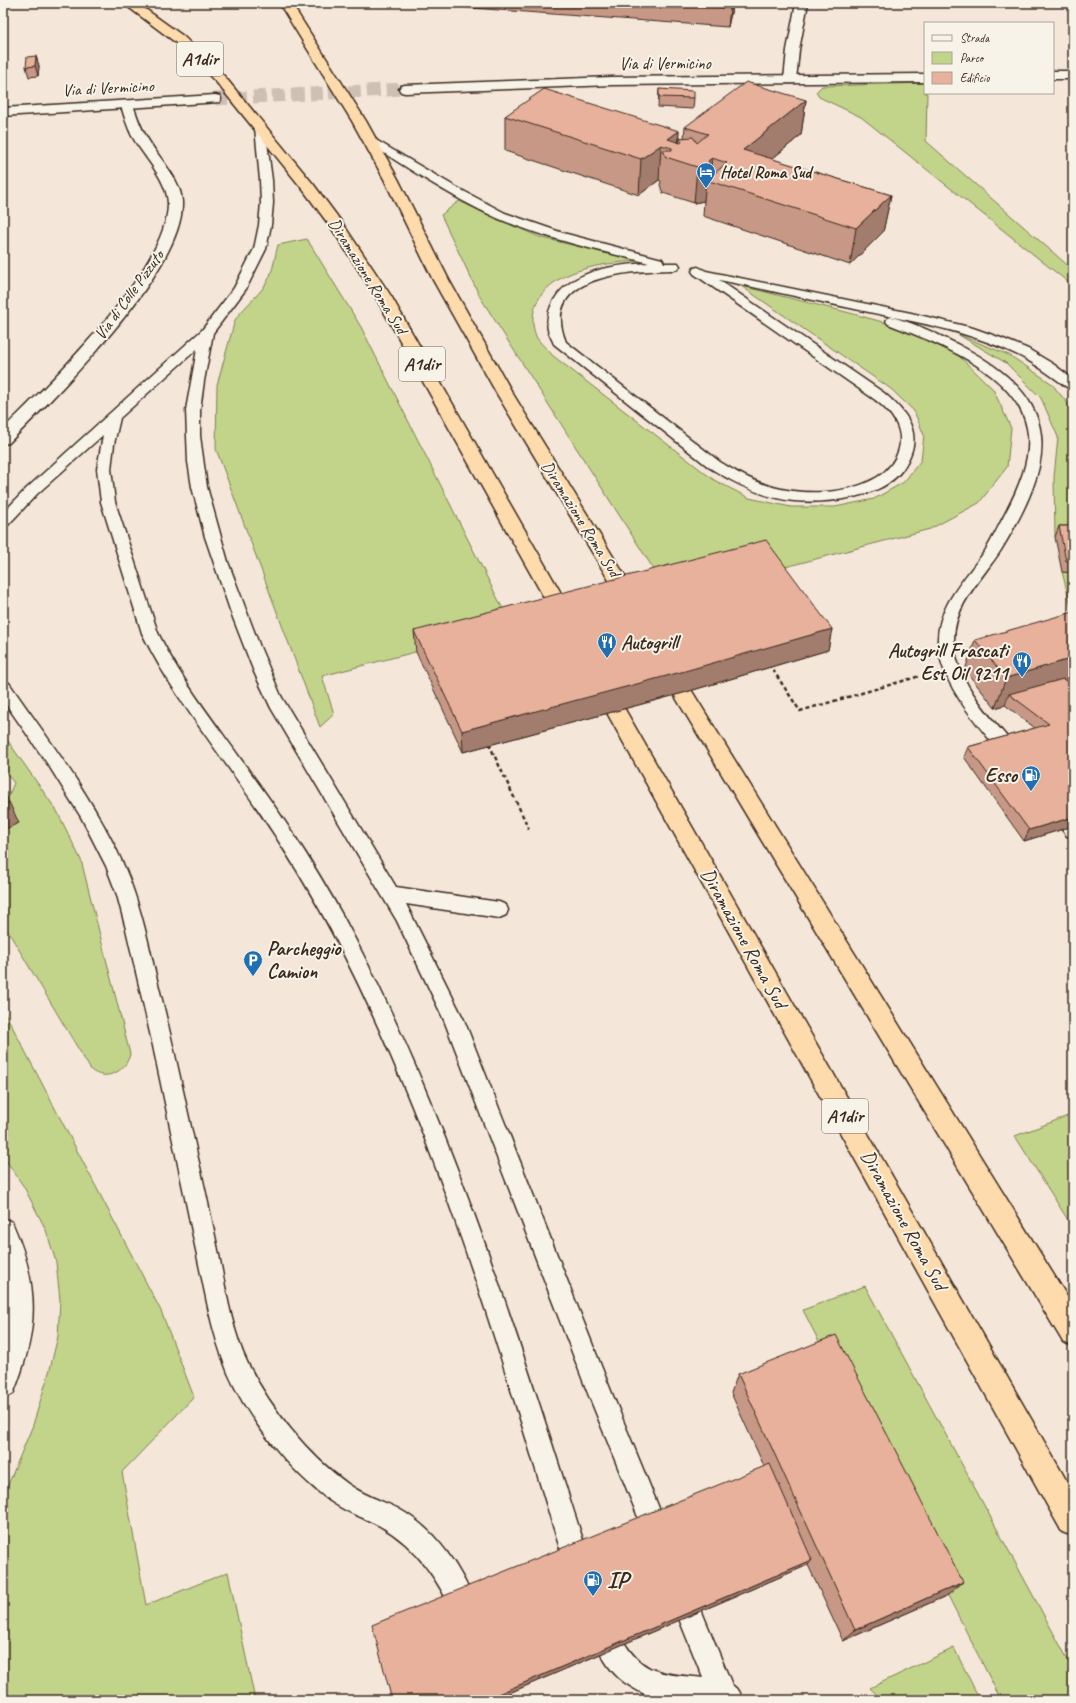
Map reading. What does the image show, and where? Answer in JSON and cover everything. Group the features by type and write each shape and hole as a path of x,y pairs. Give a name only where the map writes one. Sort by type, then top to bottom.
{"highway":[{"name":"Diramazione Roma Sud","path":"129,3 190,49 221,80 325,209 369,273 563,614"},
{"name":"Diramazione Roma Sud","path":"285,3 369,139 391,179 434,268 520,419 629,596"},
{"path":"683,692 1073,1332"},
{"name":"Diramazione Roma Sud","path":"616,711 1073,1521"}],"street":[{"path":"790,80 793,50 802,3"},
{"path":"1054,75 1073,75"},
{"name":"Via di Vermicino","path":"405,89 595,82 924,78"},
{"name":"Via di Vermicino","path":"3,112 215,99"},
{"name":"Via di Colle Pizzuto","path":"3,439 66,376 97,340 154,263 168,238 175,217 175,202 164,174 139,135 127,105"},
{"path":"3,1231 13,1259 20,1300 18,1331 3,1384"}],"lane":[{"path":"3,522 32,491 114,419 207,333 244,282 254,263 263,238 266,220 267,191 260,127"},
{"path":"369,139 464,197 502,215 567,238 674,266 855,306 931,320 987,336 1020,349 1052,368 1073,385"},
{"path":"674,266 637,268 605,272 571,288 558,301 552,317 555,335 560,344 715,465 740,481 792,496 812,497 847,494 877,484 898,466 906,447 907,436 904,424 898,415 880,396 698,271"},
{"path":"855,306 956,348 988,368 1008,383 1018,395 1027,409 1034,428 1035,444 1033,458 1029,478 1022,496 988,558 961,595 951,614 946,641 951,667 973,705 1021,765"},
{"path":"207,333 195,394 193,432 199,485 218,556 252,648 275,702 391,894 420,948 454,1020 596,1384 666,1554"},
{"path":"114,419 107,444 104,469 108,502 150,633 157,649 178,683 252,787 304,868 348,946 407,1068 460,1204 499,1319 585,1586"},
{"path":"3,687 81,800 115,866 126,895 167,1058 224,1324 237,1365 248,1387 280,1433 328,1484 358,1504 388,1517 412,1532 431,1551 451,1579 466,1611 473,1633"},
{"path":"1044,795 1073,831"},
{"path":"391,894 499,910"},
{"path":"675,1576 727,1697"},
{"path":"593,1607 612,1648 627,1668 652,1684 727,1697"}],"path":[{"path":"766,660 800,711 951,667"},
{"path":"487,738 529,829"}],"green space":[{"path":"924,83 924,94 927,94 926,141 1073,270 1073,286 861,117 819,97 816,92 822,86"},
{"path":"459,201 539,237 638,261 594,266 579,270 552,284 542,294 535,307 533,322 536,336 552,355 714,480 749,498 791,507 835,507 874,499 904,482 921,460 924,435 914,411 891,389 741,286 908,329 958,355 993,389 1011,428 1007,467 979,503 930,529 770,571 665,587 480,297 441,215"},
{"path":"307,239 361,327 512,627 322,676 334,714 320,727 216,449 217,385 235,320 267,282 278,245"},
{"path":"959,335 1009,355 1051,383 1073,410 1073,538 1055,537 1054,477 1058,437 1041,398 1006,363"},
{"path":"1062,572 1073,573 1073,614"},
{"path":"3,734 57,811 81,860 130,1054 128,1060 120,1070 108,1075 102,1075 91,1070 3,923 3,830 6,802 14,783 3,769"},
{"path":"3,1009 161,1311 194,1397 122,1472 146,1605 228,1572 255,1700 3,1700 3,1497 33,1425 50,1369 58,1336 60,1300 56,1262 46,1230 24,1187 3,1156"},
{"path":"1073,1114 1073,1228 1015,1136"},
{"path":"865,1286 1073,1669 1073,1700 1001,1700 803,1310"},
{"path":"954,1648 980,1700 882,1700 870,1688"}],"building":[{"path":"665,3 731,3 730,8"},
{"path":"36,56 35,66 26,67 27,57"},
{"path":"746,82 806,100 743,150 891,195 856,228 706,180 727,163 712,158 708,161 710,164 697,167 666,157 663,150 672,150 672,148 661,145 641,159 505,116 544,89 679,131 668,139 680,143 682,142 680,138 693,137 697,143 708,134 685,127"},
{"path":"659,89 694,91 694,98 659,97"},
{"path":"1059,526 1073,526 1073,561 1066,561"},
{"name":"Autogrill","path":"766,540 832,629 685,671 462,731 414,631"},
{"path":"1073,612 1073,658 1006,678 975,640"},
{"name":"Esso","path":"1063,679 1073,686 1073,817 1029,830 968,747 1049,724 1009,694"},
{"path":"3,792 9,802 3,805"},
{"path":"836,1335 963,1582 855,1630 738,1374"},
{"name":"IP","path":"770,1464 812,1560 484,1700 392,1700 372,1625"}],"tunnel":[{"path":"215,99 405,89"}],"place":[{"name":"Hotel Roma Sud","path":"706,189"},
{"name":"Autogrill","path":"607,659"},
{"name":"Autogrill Frascati Est Oil 9211","path":"1022,678"},
{"name":"Esso","path":"1031,792"},
{"name":"Parcheggio Camion","path":"253,977"},
{"name":"IP","path":"593,1597"}]}
